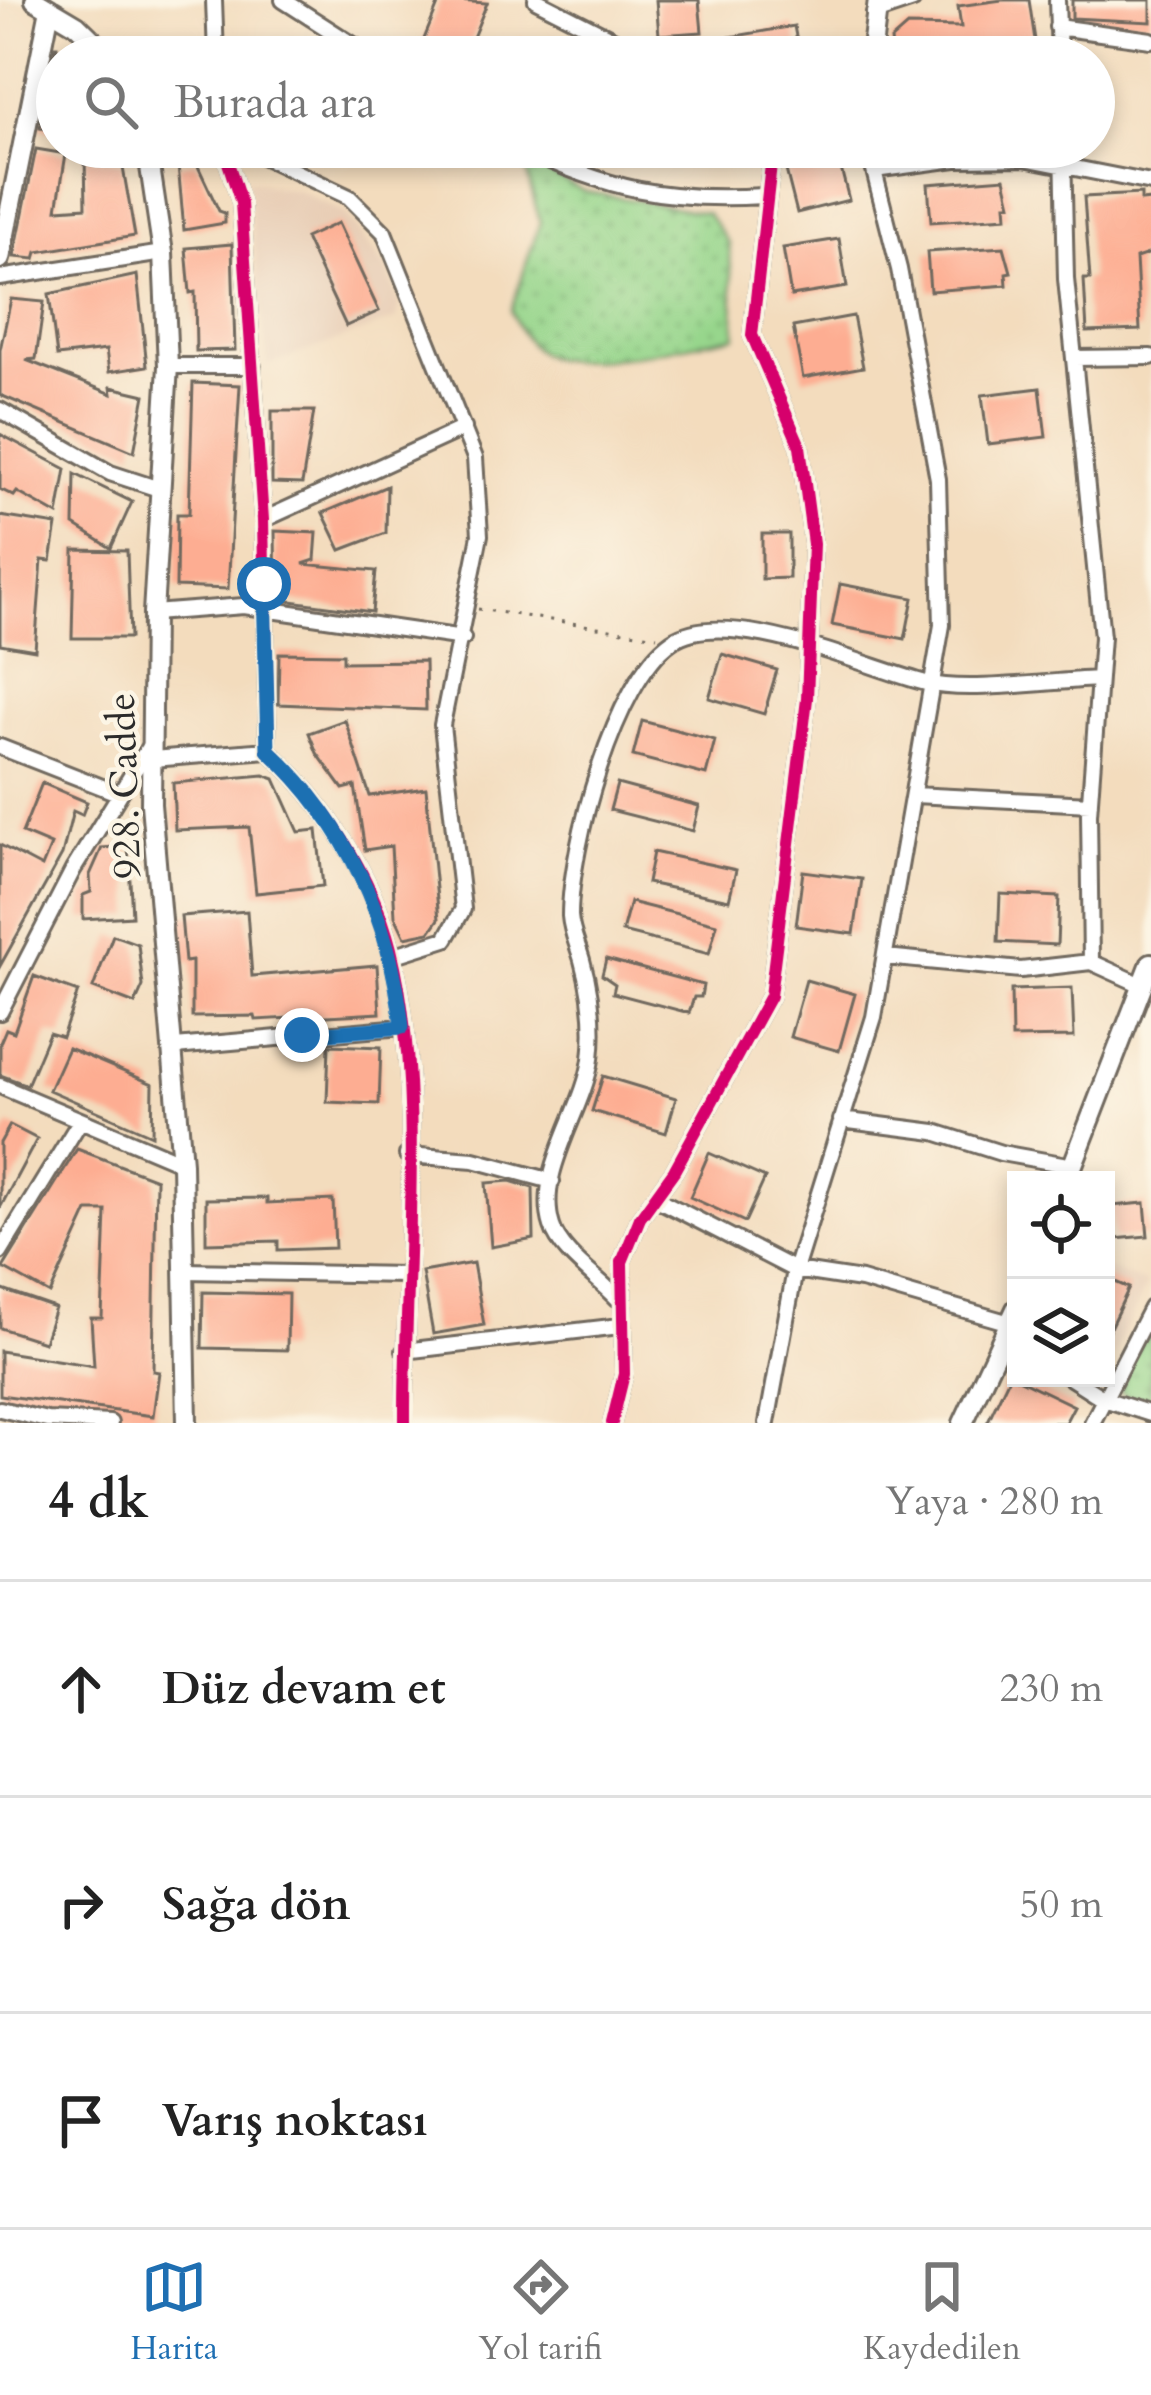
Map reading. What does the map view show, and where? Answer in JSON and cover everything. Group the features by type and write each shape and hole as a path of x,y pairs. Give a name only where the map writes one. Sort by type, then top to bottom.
{"street":[{"path":"214,0 215,36"},
{"path":"283,0 339,36"},
{"path":"536,0 607,36"},
{"path":"873,36 876,6 913,0"},
{"path":"1058,0 1058,36"},
{"path":"38,36 43,4 88,36"},
{"path":"1057,27 1151,40"},
{"path":"0,259 36,46"},
{"name":"928. Cadde","path":"150,168 163,253 168,366 153,614 152,750 182,1163 187,1423"},
{"path":"230,168 242,203 253,366 263,520 268,750 320,806 362,877 392,956 402,1027 407,1155 405,1423"},
{"path":"288,168 349,197 384,232 475,458 482,510 469,608 442,725 461,921 446,939 392,956"},
{"path":"563,168 592,182 712,199 763,196"},
{"path":"612,1423 624,1374 619,1299 622,1262 770,996 809,649 813,544 800,446 752,335 769,168"},
{"path":"767,1423 795,1270 874,1017 942,625 938,479 899,269 874,170 889,168"},
{"path":"1091,962 1090,803 1102,637 1074,358 1064,168 1151,183"},
{"path":"0,278 163,253"},
{"path":"1074,358 1151,357"},
{"path":"168,366 253,366"},
{"path":"0,410 110,473 159,489"},
{"path":"263,520 464,428"},
{"path":"153,614 236,605 463,638"},
{"path":"619,1299 553,1231 552,1181 591,1060 592,1003 570,920 582,824 606,744 631,693 670,641 710,628 774,633 809,649 933,685 1099,680"},
{"path":"0,747 120,794"},
{"path":"0,1012 120,794 152,750 268,750"},
{"path":"914,795 1090,803"},
{"path":"885,957 1021,970 1091,962 1144,986"},
{"path":"1071,1171 1151,963"},
{"path":"175,1047 402,1027"},
{"path":"0,1086 182,1163"},
{"path":"841,1120 935,1132 1063,1171"},
{"path":"0,1252 79,1123"},
{"path":"407,1155 474,1160 552,1181"},
{"path":"655,1198 795,1270 861,1280 1007,1326"},
{"path":"185,1270 405,1275"},
{"path":"1092,1423 1151,1308"},
{"path":"404,1351 620,1326"},
{"path":"963,1423 1007,1338"},
{"path":"1085,1387 1104,1399 1151,1414"},
{"path":"0,1408 48,1422 110,1423"}],"path":[{"path":"469,608 642,630 670,641"}],"shaded area":[{"path":"247,180 300,191 345,214 387,269 399,305 397,319 268,365"},
{"path":"1115,1272 1147,1284 1115,1352"}],"green space":[{"path":"525,168 540,168 583,191 707,213 729,244 736,336 610,359 545,356 524,336 511,311 540,222"},
{"path":"1151,1327 1151,1411 1120,1392 1132,1357"}],"building":[{"path":"440,0 487,3 474,36 425,36"},
{"path":"656,0 699,0 702,32 659,35"},
{"path":"1029,0 1034,36 896,36 907,26 961,27 958,6"},
{"path":"1072,0 1151,0 1151,22 1072,18"},
{"path":"794,26 796,36 736,36"},
{"path":"36,149 36,168 64,168 57,209 86,207 85,168 123,168 135,236 37,252 35,259 14,257"},
{"path":"178,168 199,168 219,211 225,213 225,223 184,230"},
{"path":"786,168 841,168 849,200 797,213"},
{"path":"1005,178 1011,204 1006,204 1007,217 931,222 928,184"},
{"path":"1141,194 1141,201 1151,200 1151,253 1136,258 1140,330 1087,332 1084,279 1090,279 1084,197"},
{"path":"338,223 379,311 346,326 305,238"},
{"path":"839,239 847,287 791,296 783,248"},
{"path":"232,244 235,350 196,351 195,292 190,293 186,248"},
{"path":"1004,247 1011,272 1006,273 1007,285 930,291 927,252"},
{"path":"137,275 147,366 109,372 106,350 57,356 49,294"},
{"path":"11,299 44,302 36,359 26,360 112,394 111,387 145,395 134,452 0,395 0,350"},
{"path":"853,316 863,367 803,378 793,327"},
{"path":"193,383 240,385 228,589 176,587 177,514 189,514"},
{"path":"1040,388 1046,437 988,444 982,395"},
{"path":"272,411 314,411 302,484 272,483"},
{"path":"0,434 66,469 58,515 17,492 14,496 0,489"},
{"path":"75,474 132,502 111,548 74,525"},
{"path":"387,486 386,533 341,550 323,513"},
{"path":"0,516 57,525 51,561 42,560 35,650 0,644"},
{"path":"275,531 317,533 315,560 303,564 376,571 372,612 276,599"},
{"path":"762,534 789,534 789,578 762,579"},
{"path":"74,550 127,551 130,638 72,638"},
{"path":"840,584 913,598 905,639 832,625"},
{"path":"279,653 343,654 343,662 425,661 426,710 278,704"},
{"path":"722,654 777,670 764,714 709,698"},
{"path":"345,720 370,796 426,788 439,919 430,932 405,937 395,916 391,846 365,850 355,786 343,789 309,733"},
{"path":"642,721 715,740 706,775 633,756"},
{"path":"264,775 275,779 299,832 317,830 323,886 256,893 249,827 175,830 173,783"},
{"path":"42,783 87,802 82,815 73,811 62,855 0,966 0,845 42,867 51,845 22,833"},
{"path":"617,784 699,806 693,831 610,810"},
{"path":"128,846 132,916 83,919 83,895 91,892 90,875 102,848"},
{"path":"653,852 736,870 729,900 647,883"},
{"path":"803,871 862,879 854,934 796,926"},
{"path":"1000,894 1059,897 1057,945 998,942"},
{"path":"630,902 717,924 709,954 622,932"},
{"path":"247,911 252,976 377,965 380,1013 256,1020 255,1016 192,1017 192,961 185,962 181,916"},
{"path":"113,935 138,944 143,986 135,1004 93,988"},
{"path":"606,959 703,985 701,997 694,997 689,1013 613,993 615,984 602,975"},
{"path":"34,976 78,992 62,1037 49,1033 27,1085 0,1075 0,1043 6,1029 14,1032"},
{"path":"806,980 855,994 839,1051 790,1037"},
{"path":"1072,988 1074,1037 1012,1038 1011,990"},
{"path":"329,1045 381,1047 379,1104 327,1102"},
{"path":"68,1048 153,1084 152,1135 49,1090"},
{"path":"603,1076 676,1098 666,1133 592,1111"},
{"path":"10,1125 37,1139 0,1208 0,1143"},
{"path":"77,1149 156,1179 153,1371 159,1372 153,1416 0,1395 0,1351 94,1366 91,1318 102,1318 106,1211 88,1211 50,1294 3,1268"},
{"path":"709,1153 765,1178 745,1222 690,1197"},
{"path":"510,1181 533,1188 534,1239 491,1247 486,1183"},
{"path":"267,1198 267,1203 333,1200 335,1248 278,1250 278,1241 206,1243 206,1199"},
{"path":"1145,1203 1148,1236 1115,1239 1115,1206"},
{"path":"473,1263 484,1325 433,1334 422,1272"},
{"path":"1115,1282 1129,1288 1115,1317"},
{"path":"0,1289 55,1308 44,1342 0,1328"},
{"path":"203,1292 288,1294 287,1350 202,1348"},
{"path":"1007,1381 1007,1387 1035,1387 1074,1406 1065,1423 987,1423"}],"cycle path":[{"path":"230,168 241,203 263,520 268,750 327,816 358,867 383,921 402,1004 411,1122 405,1423"},
{"path":"612,1423 624,1374 622,1262 640,1218 674,1171 770,996 807,699 813,544 800,446 752,335 771,168"}],"route":[{"path":"264,584 268,750 309,788 362,877 389,942 402,1027 302,1035"}]}
